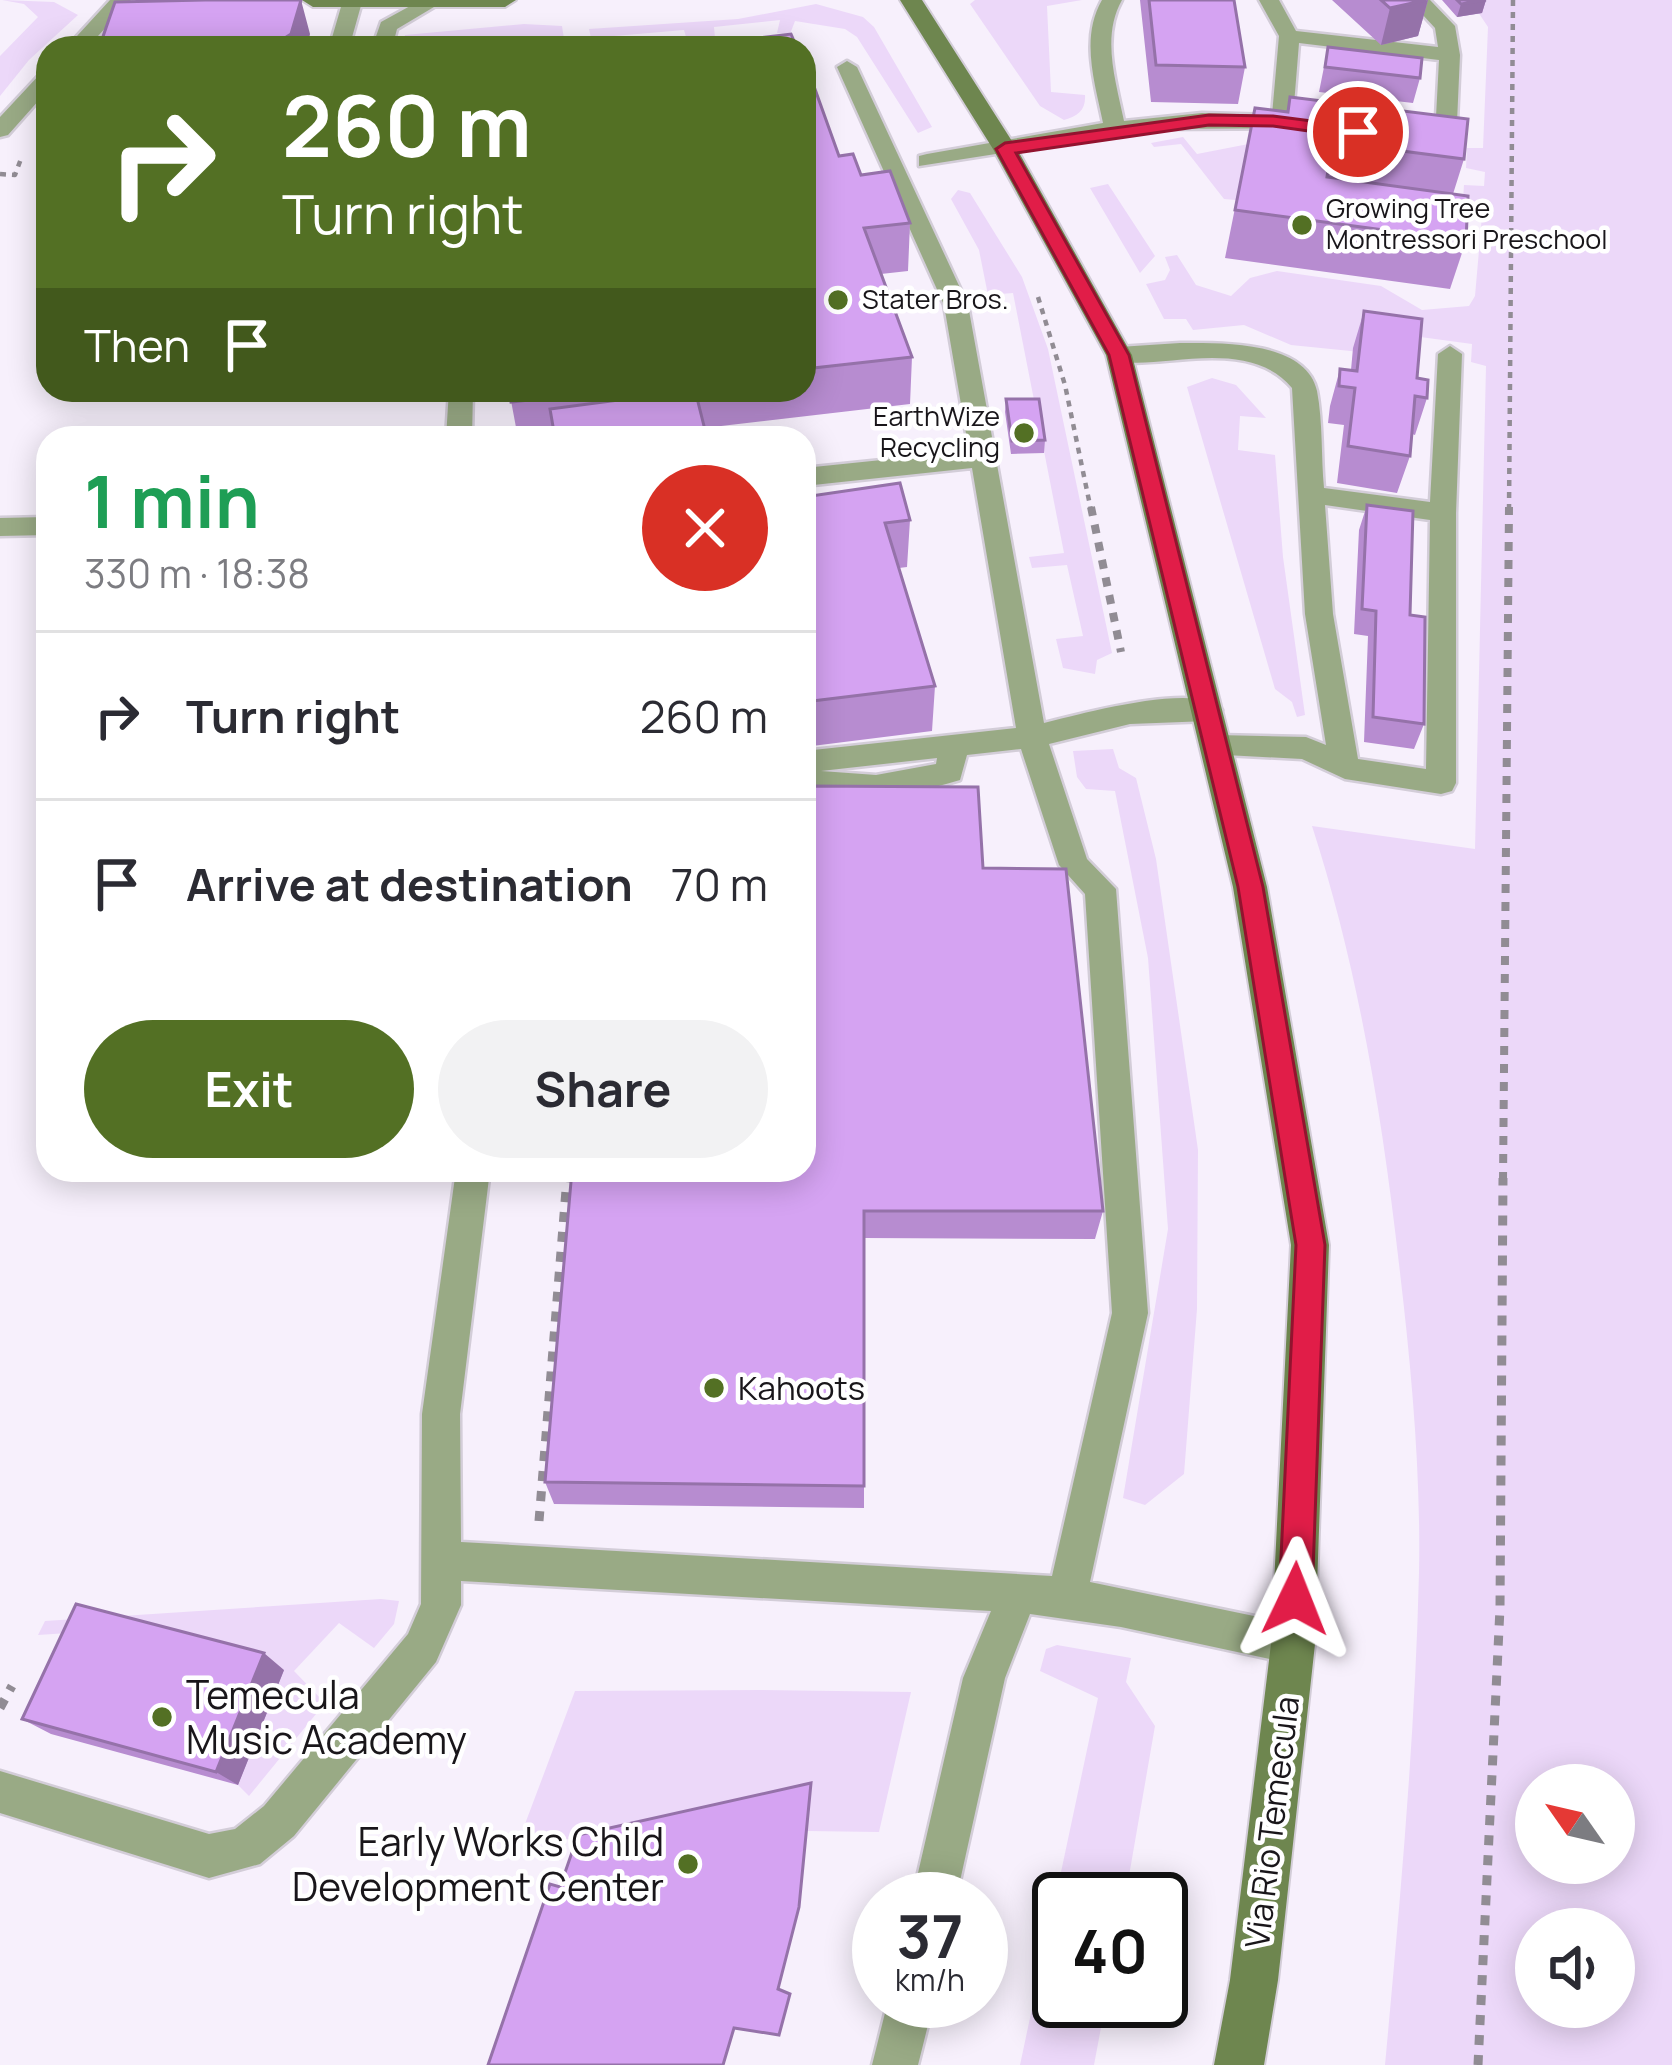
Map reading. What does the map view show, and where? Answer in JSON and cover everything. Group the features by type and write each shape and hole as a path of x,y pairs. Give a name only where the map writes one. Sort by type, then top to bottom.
{"street":[{"path":"313,0 505,0"},
{"name":"Via Rio Temecula","path":"911,0 1005,149 1119,355 1250,887 1310,1245 1293,1644 1254,1980 1239,2065"}],"lane":[{"path":"87,36 121,0"},
{"path":"1112,0 1102,11 1102,41 1114,132"},
{"path":"1269,0 1289,36 1282,122"},
{"path":"1402,138 1445,144 1450,55 1445,26 1419,0"},
{"path":"342,36 353,1"},
{"path":"385,36 388,26 434,1"},
{"path":"1289,36 1450,55"},
{"path":"848,67 956,305 1032,737 1074,865 1100,889 1130,1313 1066,1601"},
{"path":"4,122 36,89"},
{"path":"927,161 1209,120 1320,127"},
{"path":"1119,355 1202,350 1285,366 1304,387 1319,614 1345,768"},
{"path":"816,761 1032,737 1130,713 1306,748 1345,768 1441,783 1443,513 1450,354"},
{"path":"816,476 983,458"},
{"path":"1313,495 1443,513"},
{"path":"0,527 36,526"},
{"path":"816,782 836,789 899,784 949,772 954,746"},
{"path":"0,1792 209,1856 244,1850 279,1821 422,1648 441,1605 441,1414 471,1182"},
{"path":"443,1560 544,1571 1018,1593 1172,1616 1293,1644"},
{"path":"940,1872 984,1678 1018,1593"},
{"path":"895,2065 904,2028"}],"path":[{"path":"1478,2065 1500,1608 1513,0"},
{"path":"1032,280 1058,355 1121,652"},
{"path":"544,1571 538,1511 567,1182"},
{"path":"0,1708 12,1686"}],"shaded area":[{"path":"2,0 54,2 78,15 55,36 36,36 36,54 0,96 0,56 38,17 24,4"},
{"path":"975,0 1082,0 1047,6 1051,92 1085,95 1080,112 1064,120 1040,106 970,4"},
{"path":"1470,0 1672,0 1672,2065 1385,2065 1414,1696 1417,1457 1403,1302 1376,1097 1343,933 1312,826 1475,849 1486,366 1471,362 1472,344 1413,336 1410,357 1291,345 1244,325 1193,330 1186,319 1164,319 1146,284 1165,280 1170,270 1165,257 1177,255 1196,285 1231,296 1250,278 1277,271 1381,286 1422,310 1469,306 1475,296 1482,216 1462,213 1464,185 1484,186 1485,172 1466,168 1467,148 1483,148 1488,27"},
{"path":"816,4 863,17 874,27 932,127 918,133 857,37 845,29 795,21 790,34 777,33 780,20 714,27 715,36 686,36 684,30 591,36 589,29 738,19"},
{"path":"524,24 562,26 564,36 405,36"},
{"path":"1183,137 1197,154 1269,140 1246,156 1236,200 1224,199 1181,144 1154,147 1151,143"},
{"path":"1108,184 1155,256 1140,273 1090,188"},
{"path":"958,190 970,193 1022,277 1048,349 1112,653 1097,660 1095,674 1063,668 1056,639 1083,636 1067,565 1032,568 1029,557 1064,553 1013,293 988,295 979,250 951,199"},
{"path":"1212,378 1236,385 1266,418 1240,416 1238,450 1275,455 1283,557 1305,715 1297,717 1292,702 1275,689 1187,387"},
{"path":"1113,749 1119,768 1136,778 1156,859 1198,1150 1197,1309 1184,1474 1145,1505 1123,1498 1168,1229 1148,958 1115,791 1086,789 1077,777 1073,751"},
{"path":"399,1601 394,1624 374,1648 339,1623 294,1671 325,1703 249,1796 238,1785 283,1670 98,1631 38,1635 45,1621"},
{"path":"1057,1645 1131,1658 1126,1682 1155,1726 1130,1872 1061,1872 1098,1698 1040,1671 1046,1649"},
{"path":"575,1691 911,1692 879,1832 807,1831 811,1788 581,1839 519,1840"},
{"path":"1032,2009 1032,2028 1101,2028 1094,2065 1020,2065"}],"building":[{"path":"301,0 288,36 103,36 115,2"},
{"path":"1149,0 1234,0 1245,67 1156,65"},
{"path":"1381,0 1426,0 1390,8"},
{"path":"1328,47 1422,58 1420,78 1325,67"},
{"path":"816,92 839,156 853,154 861,175 890,171 910,223 864,228 912,357 816,368"},
{"path":"1290,97 1468,119 1464,159 1332,142 1327,177 1468,196 1466,241 1235,210 1255,108 1288,112"},
{"path":"1364,311 1422,319 1417,378 1428,380 1427,398 1415,396 1410,456 1348,446 1355,388 1339,386 1340,369 1357,371"},
{"name":"EarthWize Recycling","path":"1006,399 1039,399 1045,440 1012,441"},
{"path":"603,402 698,402 704,426 553,426 550,409"},
{"path":"900,483 910,520 885,523 935,686 816,701 816,495"},
{"path":"1367,505 1413,511 1410,615 1425,617 1424,724 1373,717 1376,611 1362,609"},
{"path":"816,786 978,787 983,868 1066,869 1103,1211 864,1211 864,1486 545,1482 571,1182 816,1182"},
{"name":"Temecula Music Academy","path":"76,1604 264,1653 216,1772 22,1719"},
{"path":"811,1783 799,1907 778,1989 790,1994 779,2035 734,2028 723,2065 488,2065 550,1884 560,1887 578,1835"}],"place":[{"name":"Growing Tree Montressori Preschool","path":"1302,225"},
{"name":"Stater Bros.","path":"838,300"},
{"name":"EarthWize Recycling","path":"1024,433"},
{"name":"Kahoots","path":"714,1388"},
{"name":"Temecula Music Academy","path":"162,1717"},
{"name":"Early Works Child Development Center","path":"688,1864"}],"route":[{"path":"1295,1599 1310,1245 1250,887 1119,355 1005,149 1209,120 1273,121 1358,132"}]}
